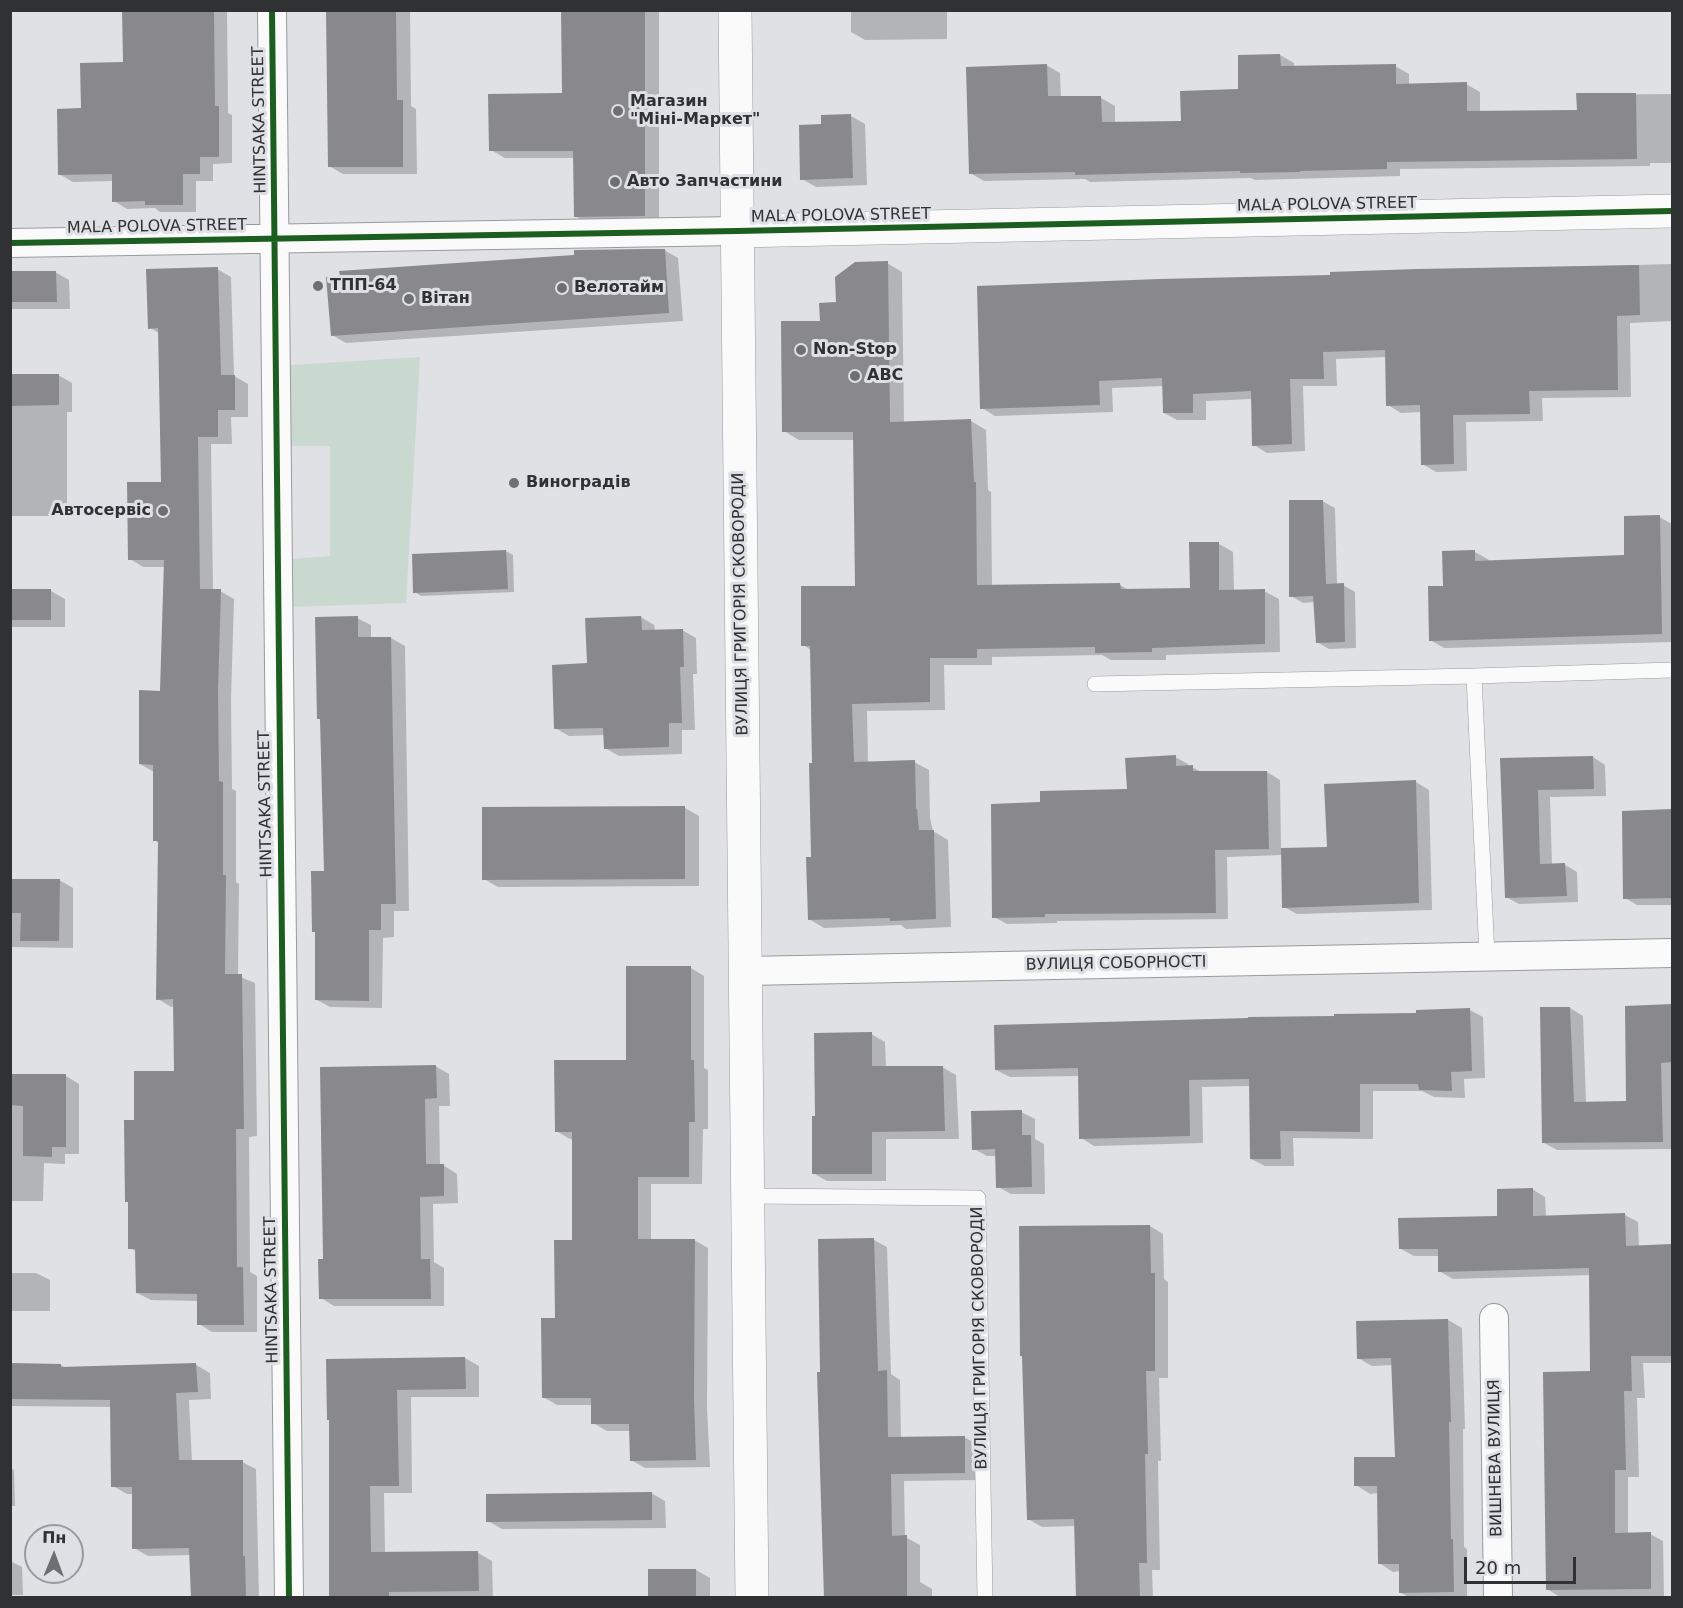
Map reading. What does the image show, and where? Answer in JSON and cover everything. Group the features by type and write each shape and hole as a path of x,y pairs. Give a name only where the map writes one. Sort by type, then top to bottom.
{"main road":[{"name":"ВУЛИЦЯ ГРИГОРІЯ СКОВОРОДИ","path":"735,10 745,971 750,1196 752,1598"},
{"name":"MALA POLOVA STREET","path":"737,231 1672,211"}],"street":[{"name":"HINTSAKA STREET","path":"272,10 289,1598"},
{"name":"MALA POLOVA STREET","path":"10,243 737,231"},
{"name":"ВУЛИЦЯ СОБОРНОСТІ","path":"745,971 1672,953"},
{"name":"ВИШНЕВА ВУЛИЦЯ","path":"1494,1318 1498,1598"}],"lane":[{"path":"1095,684 1672,670"},
{"path":"1474,676 1487,956"},
{"name":"ВУЛИЦЯ ГРИГОРІЯ СКОВОРОДИ","path":"750,1196 978,1198 985,1598"}],"shaded area":[{"path":"420,357 406,603 290,607 291,559 330,556 330,446 291,446 291,365"}],"building":[{"path":"122,10 214,10 215,106 219,106 219,157 200,157 200,174 183,174 183,205 145,205 145,201 112,202 112,174 58,175 57,109 81,108 80,63 123,62"},
{"path":"326,10 396,10 397,100 403,100 403,167 328,167"},
{"path":"561,10 645,10 645,216 574,217 573,151 489,151 488,94 562,93"},
{"path":"1280,54 1281,66 1396,64 1396,84 1467,82 1467,111 1577,110 1576,93 1636,93 1637,159 1387,162 1387,169 1300,172 969,174 966,67 1047,64 1048,96 1101,96 1102,122 1181,121 1180,91 1238,89 1238,55"},
{"path":"851,114 853,178 800,180 799,125 821,124 821,115"},
{"name":"Велотайм","path":"665,249 669,313 331,336 326,277 340,276 339,271 574,255 574,250"},
{"path":"888,261 890,422 971,419 974,482 976,482 977,585 1120,583 1121,589 1190,588 1189,542 1219,542 1219,590 1265,589 1265,644 1152,648 1152,652 1095,653 1095,647 977,649 977,658 930,658 930,702 852,704 854,762 915,760 919,830 934,830 936,919 808,920 806,857 811,857 809,763 812,763 810,646 801,646 801,586 855,586 853,432 782,432 781,321 820,321 819,303 836,302 835,277 855,262"},
{"path":"1639,265 1640,315 1617,316 1618,390 1529,391 1530,414 1453,415 1454,464 1421,465 1420,405 1386,406 1385,350 1323,352 1324,379 1290,379 1292,444 1252,446 1251,391 1193,394 1193,413 1163,413 1162,378 1099,381 1100,405 980,409 977,286 1330,275 1330,272 1417,269"},
{"path":"218,267 221,375 235,375 235,410 218,410 218,437 198,437 200,589 221,589 218,691 219,781 223,782 223,875 226,875 225,974 242,974 244,1129 236,1129 237,1267 243,1267 244,1325 197,1325 197,1294 136,1293 135,1249 128,1249 128,1202 125,1202 124,1120 134,1120 134,1071 174,1071 173,999 156,1000 158,841 153,841 153,765 139,764 139,690 160,691 164,560 128,560 127,482 161,482 158,328 148,329 146,269"},
{"path":"10,271 56,271 57,302 10,302"},
{"path":"10,374 59,374 59,405 10,406"},
{"path":"1289,500 1323,500 1326,584 1344,583 1345,642 1316,643 1313,596 1289,597"},
{"path":"1660,515 1662,634 1429,641 1428,586 1443,586 1442,551 1475,550 1475,561 1624,555 1624,516"},
{"path":"506,550 508,589 413,593 412,554"},
{"path":"10,589 51,589 51,620 10,620"},
{"path":"358,616 358,637 391,637 396,904 381,904 381,930 369,930 369,1001 315,1000 315,932 312,932 311,871 324,871 315,617"},
{"path":"641,616 642,630 683,629 684,667 680,667 682,723 669,723 669,747 604,749 603,728 554,729 552,665 587,663 585,618"},
{"path":"1176,755 1176,766 1193,765 1193,771 1267,771 1269,849 1215,850 1216,913 1045,914 1045,917 992,918 991,804 1040,802 1040,791 1127,789 1125,758"},
{"path":"1593,756 1594,789 1538,790 1540,864 1565,863 1567,896 1505,898 1500,758"},
{"path":"1416,780 1419,903 1282,908 1281,848 1327,847 1324,784"},
{"path":"685,806 685,879 482,880 482,807"},
{"path":"1672,809 1672,898 1623,899 1622,811"},
{"path":"10,879 60,879 59,941 20,941 21,913 10,913"},
{"path":"626,966 691,966 691,1060 694,1060 695,1122 689,1122 689,1177 638,1177 638,1239 695,1239 696,1460 630,1461 629,1424 591,1424 591,1398 542,1398 541,1318 555,1318 554,1240 572,1240 572,1132 555,1132 554,1060 626,1060"},
{"path":"1672,1004 1672,1062 1661,1063 1663,1142 1542,1143 1540,1007 1570,1007 1574,1102 1626,1101 1625,1006"},
{"path":"1470,1008 1472,1071 1451,1072 1452,1091 1419,1090 1418,1084 1360,1084 1360,1132 1280,1131 1281,1159 1250,1159 1249,1079 1189,1080 1190,1136 1079,1139 1078,1068 995,1070 994,1025 1334,1016 1334,1014 1416,1013 1416,1010"},
{"path":"872,1032 872,1066 943,1066 945,1131 872,1132 872,1174 812,1174 812,1116 815,1116 814,1033"},
{"path":"436,1065 437,1098 425,1099 426,1164 444,1164 444,1196 420,1197 421,1259 430,1259 431,1299 319,1299 318,1259 323,1259 320,1067"},
{"path":"10,1074 66,1074 66,1147 52,1147 52,1157 23,1156 23,1106 10,1105"},
{"path":"1022,1110 1022,1135 1031,1135 1032,1187 996,1188 995,1149 972,1150 971,1111"},
{"path":"1533,1188 1533,1216 1625,1213 1626,1246 1671,1244 1672,1356 1631,1356 1632,1391 1624,1391 1626,1470 1615,1470 1615,1533 1651,1532 1651,1589 1546,1590 1543,1372 1590,1371 1589,1268 1438,1272 1438,1249 1399,1249 1398,1218 1497,1216 1497,1189"},
{"path":"1150,1225 1151,1273 1155,1273 1155,1371 1146,1371 1147,1563 1139,1563 1140,1598 1076,1598 1074,1519 1027,1520 1022,1356 1020,1356 1019,1226"},
{"path":"874,1238 878,1371 887,1370 888,1437 965,1436 965,1473 891,1474 892,1536 907,1535 907,1598 824,1598 817,1372 820,1372 818,1239"},
{"path":"1448,1319 1451,1539 1453,1539 1454,1592 1399,1593 1399,1564 1378,1564 1377,1486 1354,1486 1354,1457 1395,1457 1391,1358 1357,1359 1356,1321"},
{"path":"465,1357 466,1389 397,1390 399,1486 370,1486 371,1552 478,1551 479,1591 389,1592 389,1598 329,1598 329,1420 327,1420 326,1359"},
{"path":"10,1363 61,1364 61,1367 196,1363 198,1392 176,1393 179,1460 243,1460 243,1556 245,1556 246,1598 191,1598 189,1548 132,1549 132,1487 111,1487 110,1400 10,1399"},
{"path":"652,1492 652,1520 486,1522 486,1494"},
{"path":"648,1569 696,1569 696,1598 648,1598"}],"cycle path":[{"path":"272,10 289,1598"},
{"path":"10,243 737,231 1672,211"}],"place":[{"name":"Магазин \"Міні-Маркет\"","path":"618,111"},
{"name":"Авто Запчастини","path":"615,182"},
{"name":"ТПП-64","path":"318,286"},
{"name":"Велотайм","path":"562,288"},
{"name":"Вітан","path":"409,299"},
{"name":"Non-Stop","path":"801,350"},
{"name":"ABC","path":"855,376"},
{"name":"Виноградів","path":"514,483"},
{"name":"Автосервіс","path":"163,511"}]}
